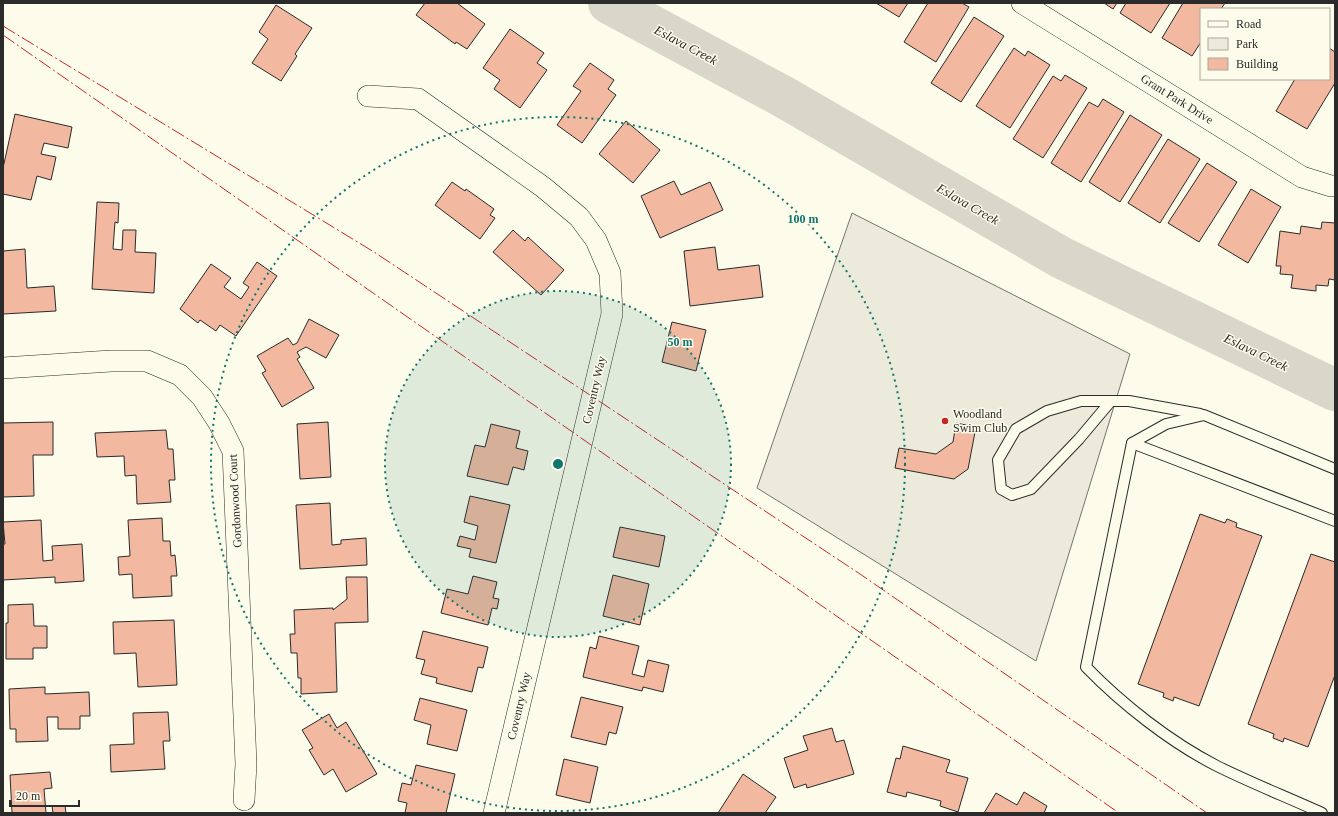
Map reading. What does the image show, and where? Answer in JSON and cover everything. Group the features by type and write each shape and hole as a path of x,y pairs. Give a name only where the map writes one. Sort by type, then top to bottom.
{"street":[{"name":"Grant Park Drive","path":"1022,3 1302,177 1335,186"},
{"name":"Coventry Way","path":"368,96 418,99 543,187 578,217 596,240 610,273 612,314 494,813"},
{"name":"Gordonwood Court","path":"3,368 111,361 147,361 180,375 202,397 219,423 234,452 246,764 244,800"}],"lane":[{"path":"1111,401 1079,439 1031,489 1012,495 1001,489 998,460 1016,429 1047,411 1081,401 1111,401 1129,401 1204,415 1335,469"},
{"path":"1204,415 1166,424 1132,443 1086,666 1110,692 1175,741 1216,765 1322,813"},
{"path":"1132,443 1335,521"}],"green space":[{"name":"Woodland Swim Club","path":"852,213 1130,354 1036,661 757,488"}],"building":[{"path":"425,3 457,3 485,24 467,49 456,42 455,44 416,15"},
{"path":"876,3 908,3 899,17"},
{"path":"928,3 962,3 969,7 936,62 904,42"},
{"path":"1104,3 1117,3 1113,9"},
{"path":"1126,3 1170,3 1151,33 1120,13"},
{"path":"1183,3 1225,3 1222,8 1200,8 1200,44 1192,56 1162,38"},
{"path":"276,5 312,28 295,54 297,56 281,81 252,63 268,39 259,32"},
{"path":"974,17 1004,36 961,102 931,83"},
{"path":"510,29 544,53 537,63 547,70 520,108 494,89 500,80 483,68"},
{"path":"1014,48 1025,56 1028,51 1050,65 1010,128 976,106"},
{"path":"1330,49 1335,52 1335,83 1307,129 1276,111 1294,80 1330,80"},
{"path":"590,63 614,80 608,89 616,95 582,143 557,125 581,91 573,86"},
{"path":"1065,75 1087,88 1043,158 1013,139 1053,76 1061,81"},
{"path":"1103,99 1124,112 1081,182 1051,163 1089,102 1098,107"},
{"path":"15,114 72,127 68,148 44,143 41,154 56,157 51,180 37,176 31,200 3,194 3,168"},
{"path":"1130,115 1162,135 1120,202 1089,182"},
{"path":"626,121 660,150 633,183 599,154"},
{"path":"1168,139 1200,159 1160,223 1128,203"},
{"path":"1207,163 1237,182 1199,242 1168,223"},
{"path":"674,181 681,195 710,182 723,210 660,238 641,196"},
{"path":"452,182 465,191 466,189 494,209 490,215 495,218 480,239 435,205"},
{"path":"1251,189 1281,207 1248,263 1218,245"},
{"path":"97,202 119,203 118,223 115,222 113,249 122,250 123,230 136,230 135,252 156,253 154,293 92,289"},
{"path":"1322,222 1335,223 1335,280 1329,279 1328,286 1316,285 1316,291 1291,288 1293,275 1280,274 1281,266 1276,266 1280,231 1300,234 1301,226 1321,229"},
{"path":"513,230 525,241 528,237 564,270 541,295 493,252"},
{"path":"715,247 718,270 759,265 763,297 690,306 684,251"},
{"path":"25,249 27,288 54,286 56,311 3,314 3,251"},
{"path":"257,262 277,276 236,336 220,325 216,331 200,320 198,323 180,309 211,264 231,278 224,287 241,299 249,287 243,283"},
{"path":"309,319 339,335 326,358 306,347 297,352 300,357 297,359 314,388 282,407 262,373 266,371 257,356 288,338 293,345 297,343"},
{"path":"672,322 706,330 696,371 662,362"},
{"path":"53,422 53,455 33,455 34,496 3,497 3,423"},
{"path":"328,422 331,477 300,479 297,424"},
{"path":"956,423 976,427 968,469 954,479 895,468 899,448 936,454 953,442"},
{"path":"491,424 520,431 516,448 528,451 524,470 513,467 508,485 467,476 475,445 485,447"},
{"path":"166,430 168,449 173,449 175,480 169,480 171,502 137,504 136,475 125,476 124,456 97,457 95,433"},
{"path":"470,496 510,505 496,563 469,557 471,549 457,546 460,536 475,540 478,526 464,522"},
{"path":"330,503 332,545 341,544 341,540 366,538 367,565 300,569 296,505"},
{"path":"1200,514 1225,523 1227,519 1237,523 1236,527 1262,536 1199,706 1174,697 1173,701 1163,697 1164,693 1138,684"},
{"path":"162,518 163,541 170,541 171,556 175,555 177,576 171,576 172,596 133,598 132,574 119,575 118,557 130,556 128,520"},
{"path":"41,520 43,561 53,560 52,546 82,544 84,581 55,583 55,577 3,580 3,544 5,544 3,522"},
{"path":"620,527 665,536 659,567 613,557"},
{"path":"1311,554 1335,562 1335,675 1308,747 1284,738 1283,742 1273,738 1274,734 1248,724"},
{"path":"613,575 649,584 640,625 603,616"},
{"path":"473,576 497,582 493,598 499,599 497,609 492,608 488,625 441,613 447,589 468,594"},
{"path":"346,577 367,577 368,622 335,623 337,692 301,694 301,678 298,678 297,653 291,653 290,634 295,634 294,610 333,608 333,610 347,599"},
{"path":"33,604 34,626 47,626 47,648 33,648 33,659 6,659 6,623 8,623 8,605"},
{"path":"174,620 177,685 138,687 136,653 114,654 113,622"},
{"path":"423,631 488,647 483,668 478,667 472,692 436,683 437,678 421,674 425,660 416,658"},
{"path":"599,636 639,646 632,674 644,677 648,660 669,665 663,692 643,687 642,691 583,677 590,647 596,649"},
{"path":"45,687 45,694 89,692 90,716 80,716 80,729 58,729 58,717 47,717 48,741 16,742 16,729 10,729 9,689"},
{"path":"581,697 623,707 616,734 609,732 606,745 571,737"},
{"path":"420,698 467,710 457,751 427,744 431,725 414,720"},
{"path":"168,712 170,741 163,741 165,769 111,772 110,745 134,744 133,713"},
{"path":"329,714 337,728 346,722 377,774 346,792 333,769 324,775 309,750 313,748 302,730"},
{"path":"832,728 836,742 844,740 854,774 807,788 806,784 794,788 784,758 808,750 803,736"},
{"path":"903,746 950,760 946,772 968,778 958,812 940,806 941,801 907,792 906,797 887,792 896,758 900,759"},
{"path":"564,759 598,767 590,803 556,795"},
{"path":"416,765 455,774 446,813 405,813 407,803 398,801 402,783 411,785"},
{"path":"50,772 52,788 44,789 46,813 12,813 10,775"},
{"path":"743,774 776,797 765,813 718,813"},
{"path":"1024,792 1047,806 1044,813 984,813 996,793 1017,805"},
{"path":"52,806 65,806 66,813 53,813"}],"waterway":[{"name":"Eslava Creek","path":"609,3 782,96 1062,258 1335,390"}],"power":[{"path":"3,26 374,252 860,574 1207,813"},
{"path":"3,35 1119,813"}],"place":[{"name":"Woodland Swim Club","path":"945,421"}]}
